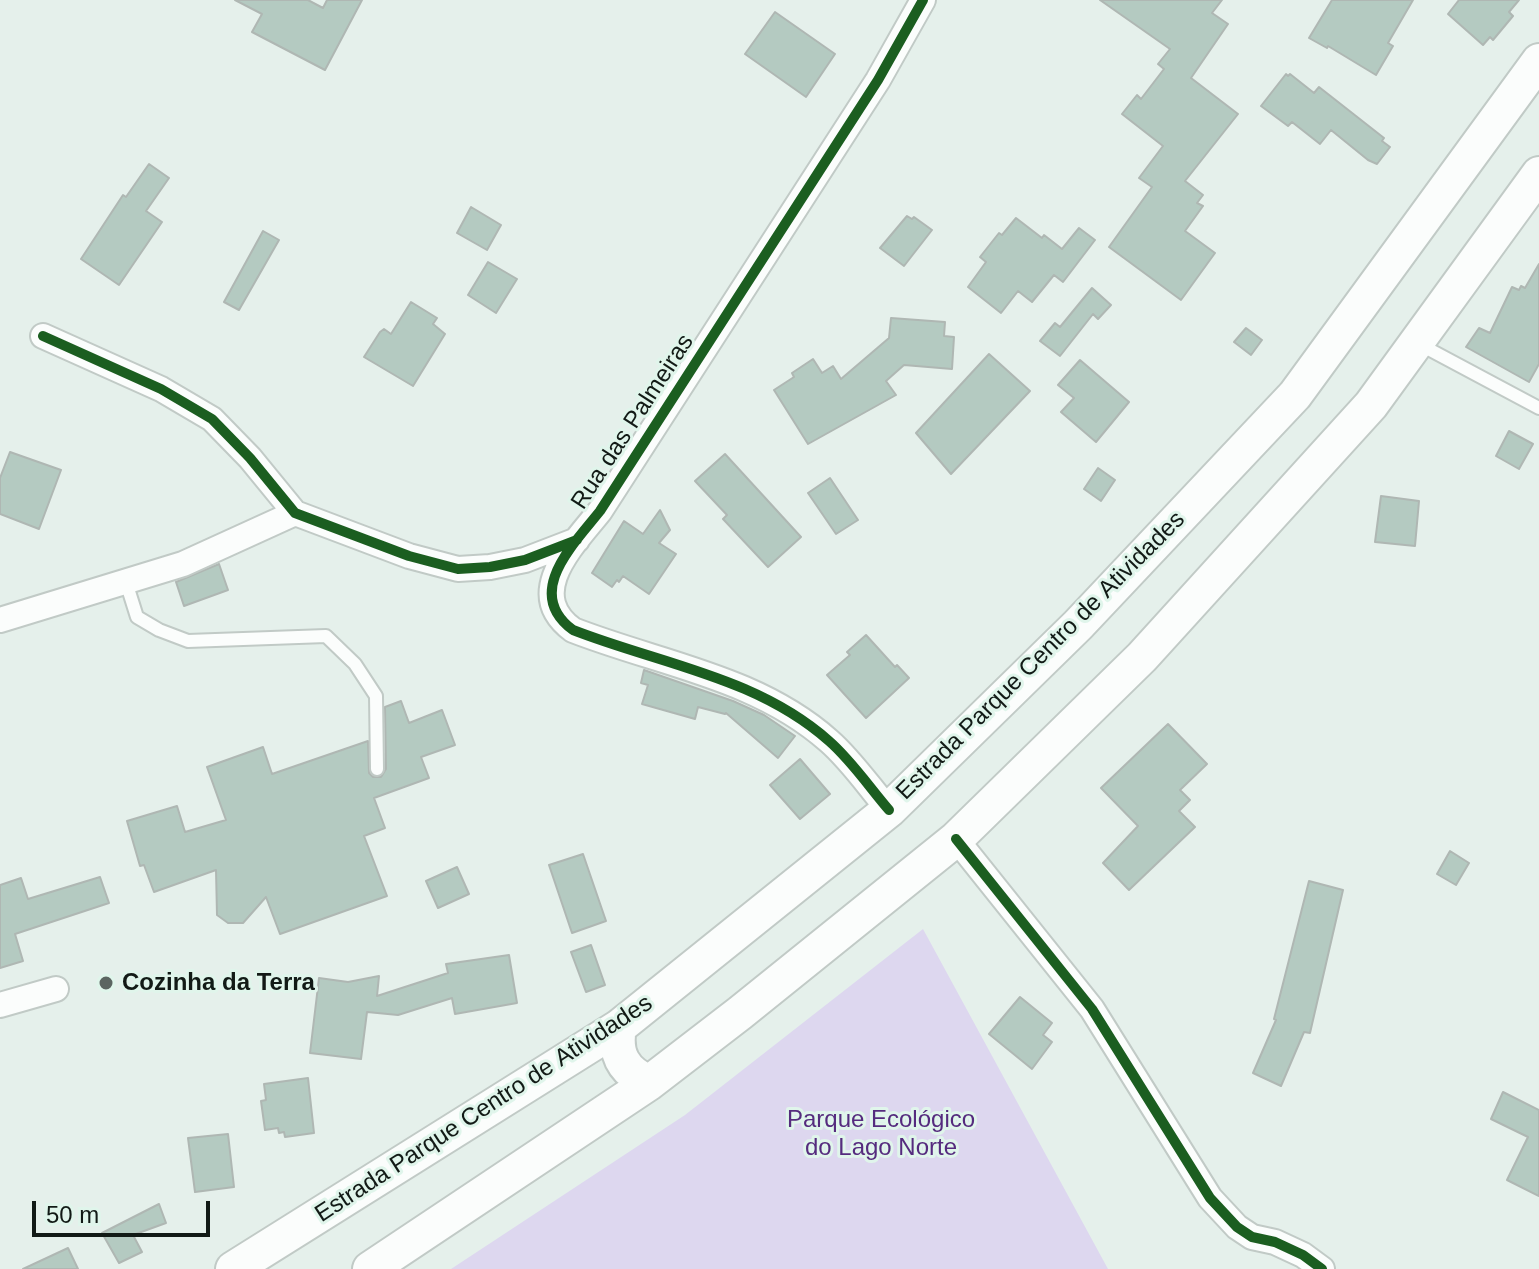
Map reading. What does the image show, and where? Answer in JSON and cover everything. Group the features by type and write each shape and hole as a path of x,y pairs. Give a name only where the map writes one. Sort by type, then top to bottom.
{"main road":[{"name":"Estrada Parque Centro de Atividades","path":"233,1269 619,1027 889,810 1078,625 1295,395 1539,61"},
{"path":"370,1269 649,1083 956,839 1142,657 1371,405 1539,174"},
{"path":"619,1027 619,1055 625,1067 649,1083"}],"street":[{"name":"Rua das Palmeiras","path":"889,810 830,741 792,713 745,687 573,630 561,621 552,606 551,587 557,570 600,511 878,80 923,0"},
{"path":"43,336 161,389 212,419 250,458 295,513 409,556 458,569 525,560 577,540"},
{"path":"0,620 183,564 295,513"},
{"path":"956,839 1092,1009 1210,1198 1237,1227 1252,1237 1275,1242 1303,1255 1322,1269"},
{"path":"0,1005 56,989"}],"lane":[{"path":"1417,342 1539,408"},
{"path":"126,582 137,617 188,641 326,636 355,664 376,696 377,769"}],"green space":[{"name":"Parque Ecológico do Lago Norte","path":"923,929 1108,1269 451,1269 685,1115"}],"building":[{"path":"235,0 308,0 323,8 327,0 362,0 325,70 252,32 262,14"},
{"path":"1100,0 1222,0 1212,13 1228,24 1191,78 1238,114 1185,181 1203,195 1197,203 1203,206 1185,231 1215,253 1181,300 1109,247 1152,187 1139,178 1163,146 1122,114 1137,95 1141,99 1164,69 1158,64 1170,49"},
{"path":"1332,0 1413,0 1388,43 1393,46 1376,75 1309,38"},
{"path":"1459,0 1519,0 1509,12 1513,16 1493,40 1490,37 1483,45 1448,14"},
{"path":"775,12 835,54 806,97 745,54"},
{"path":"1286,74 1314,93 1319,87 1384,138 1382,141 1390,147 1377,164 1331,130 1320,144 1292,122 1288,126 1261,106"},
{"path":"149,164 169,178 146,211 162,222 119,285 81,259 123,195 126,197"},
{"path":"471,207 501,225 487,250 457,233"},
{"path":"907,216 914,217 932,230 904,266 880,248"},
{"path":"1016,218 1062,249 1079,228 1095,240 1063,282 1054,275 1032,302 1018,291 1001,313 968,287 986,262 980,257"},
{"path":"263,231 279,240 239,310 224,302"},
{"path":"488,262 517,279 496,313 468,295"},
{"path":"1539,264 1539,364 1529,382 1466,347 1479,328 1490,333 1512,287 1519,290 1521,286 1525,288"},
{"path":"1092,288 1111,305 1098,319 1093,314 1060,356 1040,341 1055,323 1060,327"},
{"path":"411,302 437,318 433,324 445,334 413,386 364,357 380,332 384,329 391,334"},
{"path":"891,318 945,322 944,336 954,337 952,369 904,365 886,381 896,395 808,444 774,390 813,359 822,373 833,366 841,379 889,338"},
{"path":"1246,328 1262,340 1251,355 1234,342"},
{"path":"989,354 1030,391 951,474 916,433"},
{"path":"1080,360 1129,402 1096,442 1061,412 1074,398 1058,385"},
{"path":"1509,431 1533,444 1519,469 1496,456"},
{"path":"10,452 61,470 39,529 0,514 0,478"},
{"path":"725,454 801,537 768,567 723,519 727,515 695,481"},
{"path":"1098,468 1115,480 1101,501 1084,489"},
{"path":"830,478 858,520 836,534 808,493"},
{"path":"1381,496 1419,501 1415,546 1375,542"},
{"path":"660,510 670,530 659,543 676,554 649,594 623,576 612,587 592,573 624,521 643,534"},
{"path":"219,564 228,590 184,606 176,582"},
{"path":"866,635 909,678 866,718 827,675 850,655 847,652"},
{"path":"644,670 733,701 764,715 795,736 778,758 726,713 698,707 695,719 642,704 648,685 641,683"},
{"path":"401,701 409,723 442,710 455,745 421,757 429,778 374,798 385,828 364,836 387,896 280,934 266,897 243,923 228,923 217,915 216,870 154,892 144,865 140,866 127,821 177,806 185,832 226,820 207,767 263,747 272,774 368,741 369,773 373,777 381,777 386,769 385,707"},
{"path":"1168,724 1207,764 1180,790 1190,800 1179,811 1195,827 1129,890 1103,863 1138,826 1101,788"},
{"path":"800,759 830,794 800,819 770,785"},
{"path":"1450,851 1469,863 1456,885 1437,874"},
{"path":"583,854 606,921 572,933 549,865"},
{"path":"457,867 469,894 438,908 426,881"},
{"path":"100,877 109,903 15,934 23,961 0,968 0,885 21,878 28,899"},
{"path":"1309,881 1343,890 1310,1033 1304,1032 1281,1086 1253,1073 1276,1020"},
{"path":"591,945 605,985 586,992 571,952"},
{"path":"509,955 517,1003 455,1014 452,998 398,1015 367,1012 361,1059 310,1053 319,978 348,982 379,976 377,996 448,973 446,964"},
{"path":"1020,997 1052,1023 1043,1035 1052,1042 1032,1069 989,1034"},
{"path":"308,1078 314,1133 285,1137 278,1128 265,1130 261,1101 266,1100 264,1084"},
{"path":"1503,1092 1539,1110 1539,1196 1507,1180 1528,1137 1491,1119"},
{"path":"228,1134 234,1187 195,1192 188,1138"},
{"path":"159,1204 166,1223 133,1235 142,1252 119,1263 102,1233"},
{"path":"68,1248 78,1269 23,1269"}],"cycle path":[{"path":"889,810 853,765 801,719 771,701 707,674 573,630 559,616 552,601 552,585 566,554 600,511 878,80 923,0"},
{"path":"43,336 161,389 212,419 250,458 295,513 409,556 458,569 525,560 577,540"},
{"path":"956,839 1092,1009 1210,1198 1237,1227 1252,1237 1275,1242 1303,1255 1322,1269"}],"place":[{"name":"Cozinha da Terra","path":"106,983"}]}
